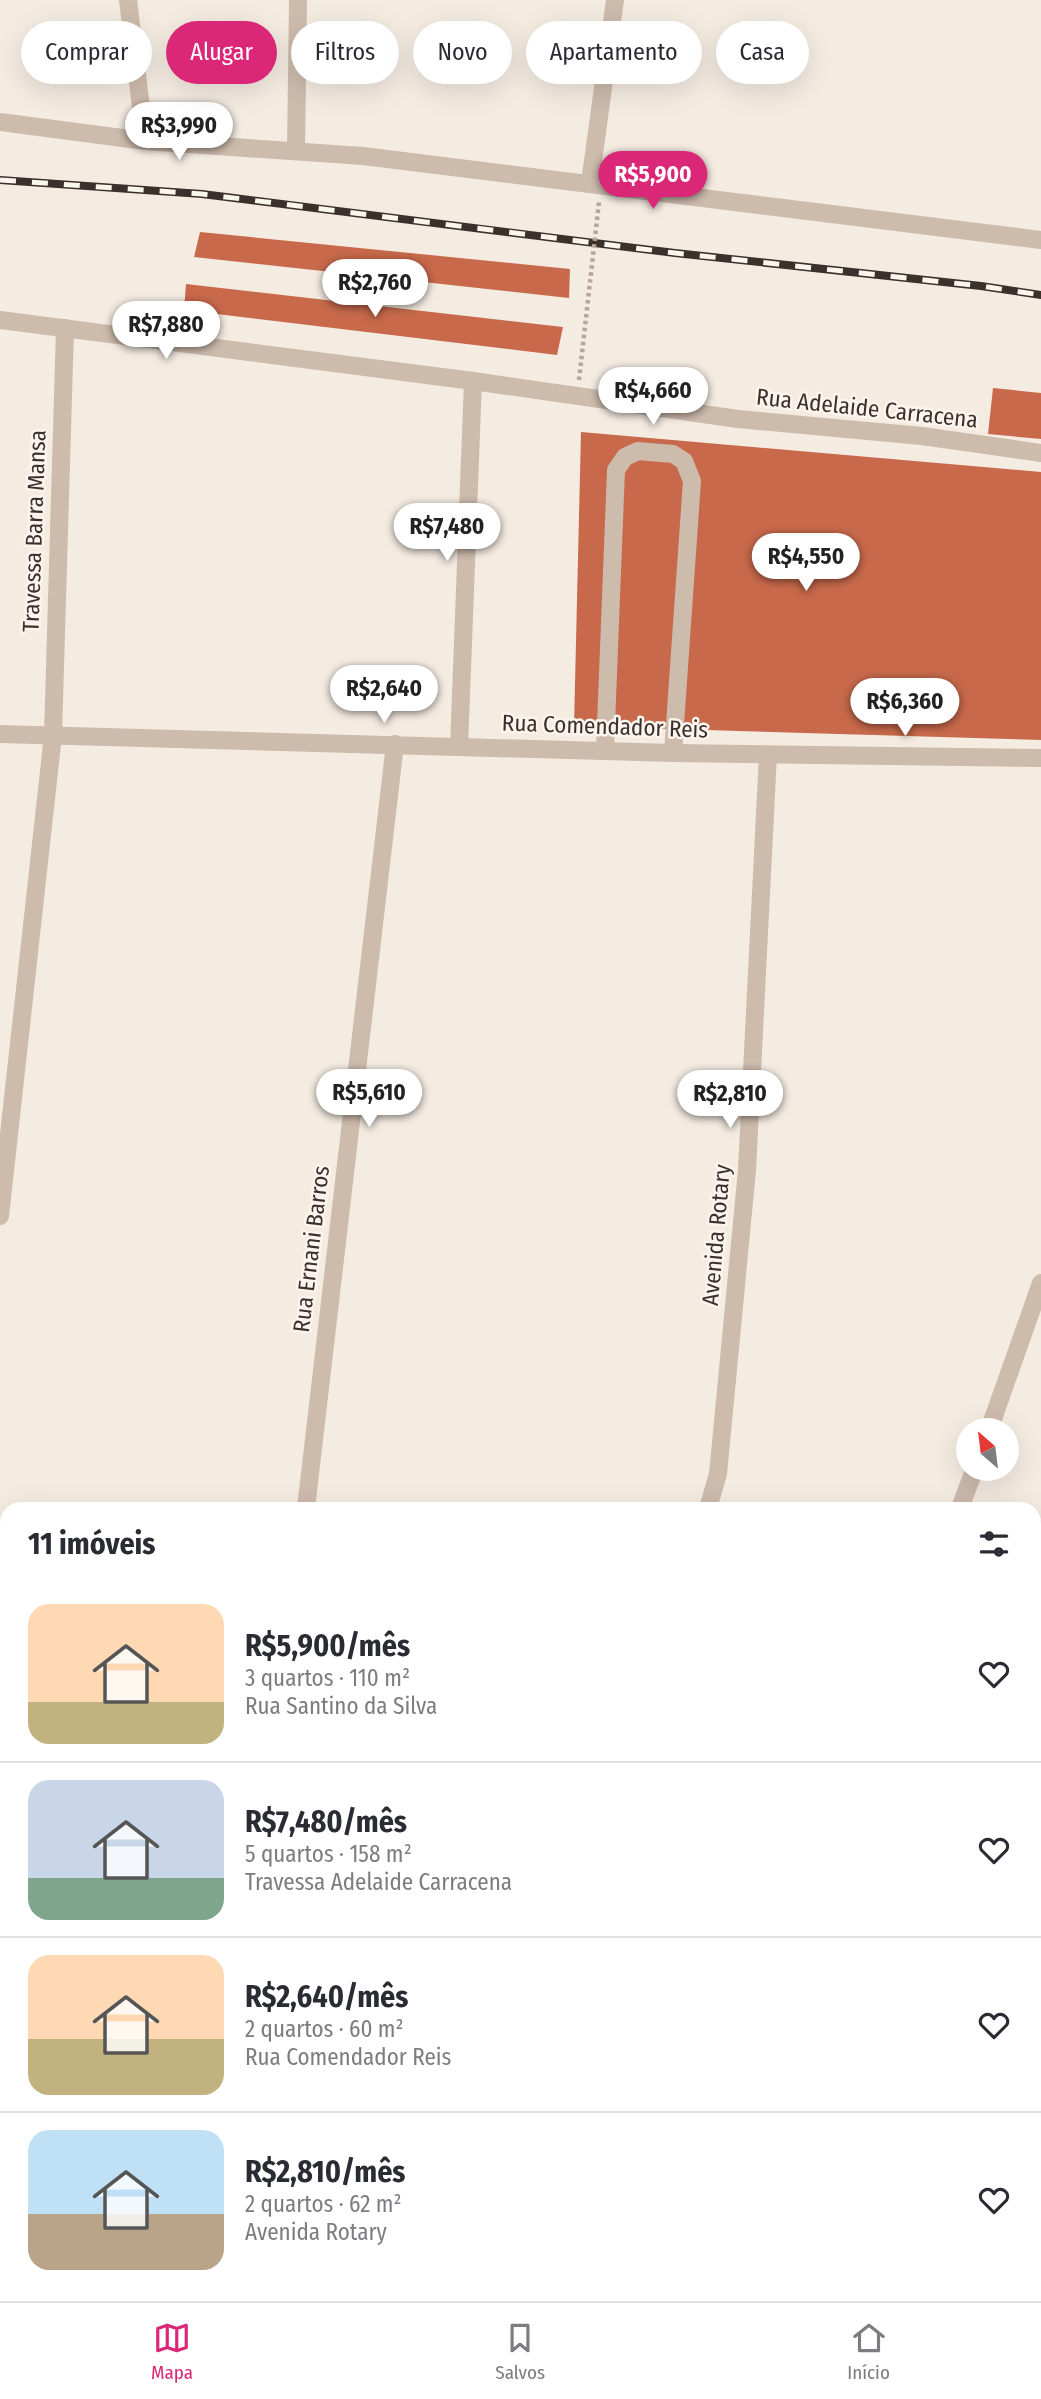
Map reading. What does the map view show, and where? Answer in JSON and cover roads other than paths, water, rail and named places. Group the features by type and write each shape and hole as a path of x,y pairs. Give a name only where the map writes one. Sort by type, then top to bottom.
{"street":[{"path":"128,0 145,141"},
{"path":"296,150 298,0"},
{"path":"590,183 615,0"},
{"path":"0,122 145,141 363,156 1041,240"},
{"name":"Rua Adelaide Carracena","path":"0,320 472,381 738,419 922,436 1041,453"},
{"name":"Travessa Barra Mansa","path":"0,1216 53,735 65,328"},
{"path":"459,747 472,381"},
{"path":"606,750 616,470 625,457 638,451 673,454 684,461 692,481 673,753"},
{"name":"Rua Comendador Reis","path":"0,734 673,753 1041,758"},
{"name":"Rua Ernani Barros","path":"307,1502 395,744"},
{"name":"Avenida Rotary","path":"710,1502 718,1474 747,1170 768,755"},
{"path":"993,1418 1041,1283"},
{"path":"966,1502 971,1481"}],"railway":[{"path":"0,180 202,194 1041,295"}]}
